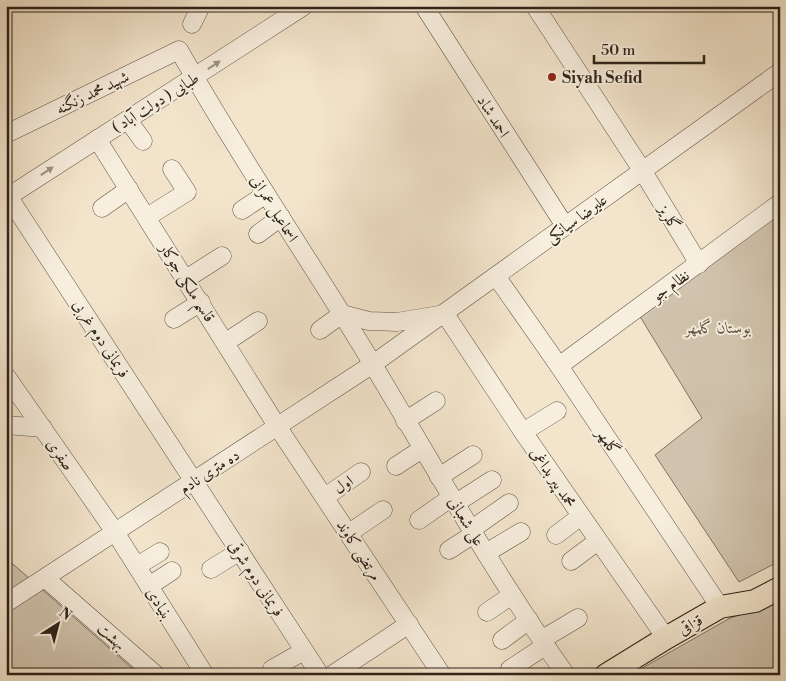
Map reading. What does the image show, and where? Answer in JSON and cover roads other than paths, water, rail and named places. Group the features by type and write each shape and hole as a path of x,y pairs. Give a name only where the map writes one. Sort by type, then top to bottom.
{"main road":[{"name":"قزاقی","path":"606,675 720,607 755,602 780,588"}],"street":[{"path":"192,24 201,6"},
{"name":"طبایی ( دولت آباد )","path":"7,197 304,6"},
{"name":"احمد شاد","path":"424,6 564,226"},
{"name":"گلریز","path":"535,6 642,170 698,264"},
{"name":"اسماعیل عمرانی","path":"179,50 194,78 373,364"},
{"name":"شهید محمد زنگنه","path":"6,134 179,50"},
{"name":"علیرضا سیانکی","path":"373,364 780,72"},
{"path":"128,120 143,141"},
{"name":"قاسم ملکی جوکار","path":"97,139 278,426"},
{"path":"146,217 187,192 172,169"},
{"path":"102,208 129,189"},
{"path":"242,210 266,194"},
{"name":"فریمانی دوم غربی","path":"7,197 194,480"},
{"name":"نظام جو","path":"559,366 780,203"},
{"path":"258,234 281,217"},
{"path":"186,279 222,256"},
{"name":"گلمهر","path":"496,276 559,366 720,607"},
{"path":"174,318 201,302"},
{"path":"320,330 342,314 369,321 397,322 445,314"},
{"name":"محمد پیر بداغی","path":"445,314 523,432 666,638"},
{"path":"226,342 258,321"},
{"name":"ده متری نادم","path":"6,603 373,364"},
{"name":"علی شعبانی","path":"373,364 422,449 512,595 566,675"},
{"name":"صفری","path":"6,376 115,532"},
{"path":"406,421 436,401"},
{"path":"523,432 557,411"},
{"path":"6,425 43,428"},
{"name":"مرتضی کاوند","path":"278,426 442,675"},
{"path":"396,466 422,449"},
{"path":"439,477 473,455"},
{"name":"اول","path":"325,497 361,472"},
{"name":"فریمانی دوم شرقی","path":"194,480 320,675"},
{"path":"419,520 492,480"},
{"path":"449,550 509,503"},
{"path":"349,533 383,510"},
{"path":"556,535 581,516"},
{"name":"بنیادی","path":"115,532 205,675"},
{"path":"486,553 521,532"},
{"path":"571,560 598,541"},
{"path":"211,570 240,551"},
{"path":"138,566 160,552"},
{"path":"149,586 172,571"},
{"name":"بهشت","path":"45,578 156,675"},
{"path":"487,612 512,595"},
{"path":"510,669 578,618"},
{"path":"502,640 529,620"},
{"path":"332,675 409,624"},
{"path":"272,669 304,650"}],"place":[{"name":"Siyah Sefid","path":"552,77"}],"park label":[{"name":"بوستان گلمهر","path":"718,327"}]}
